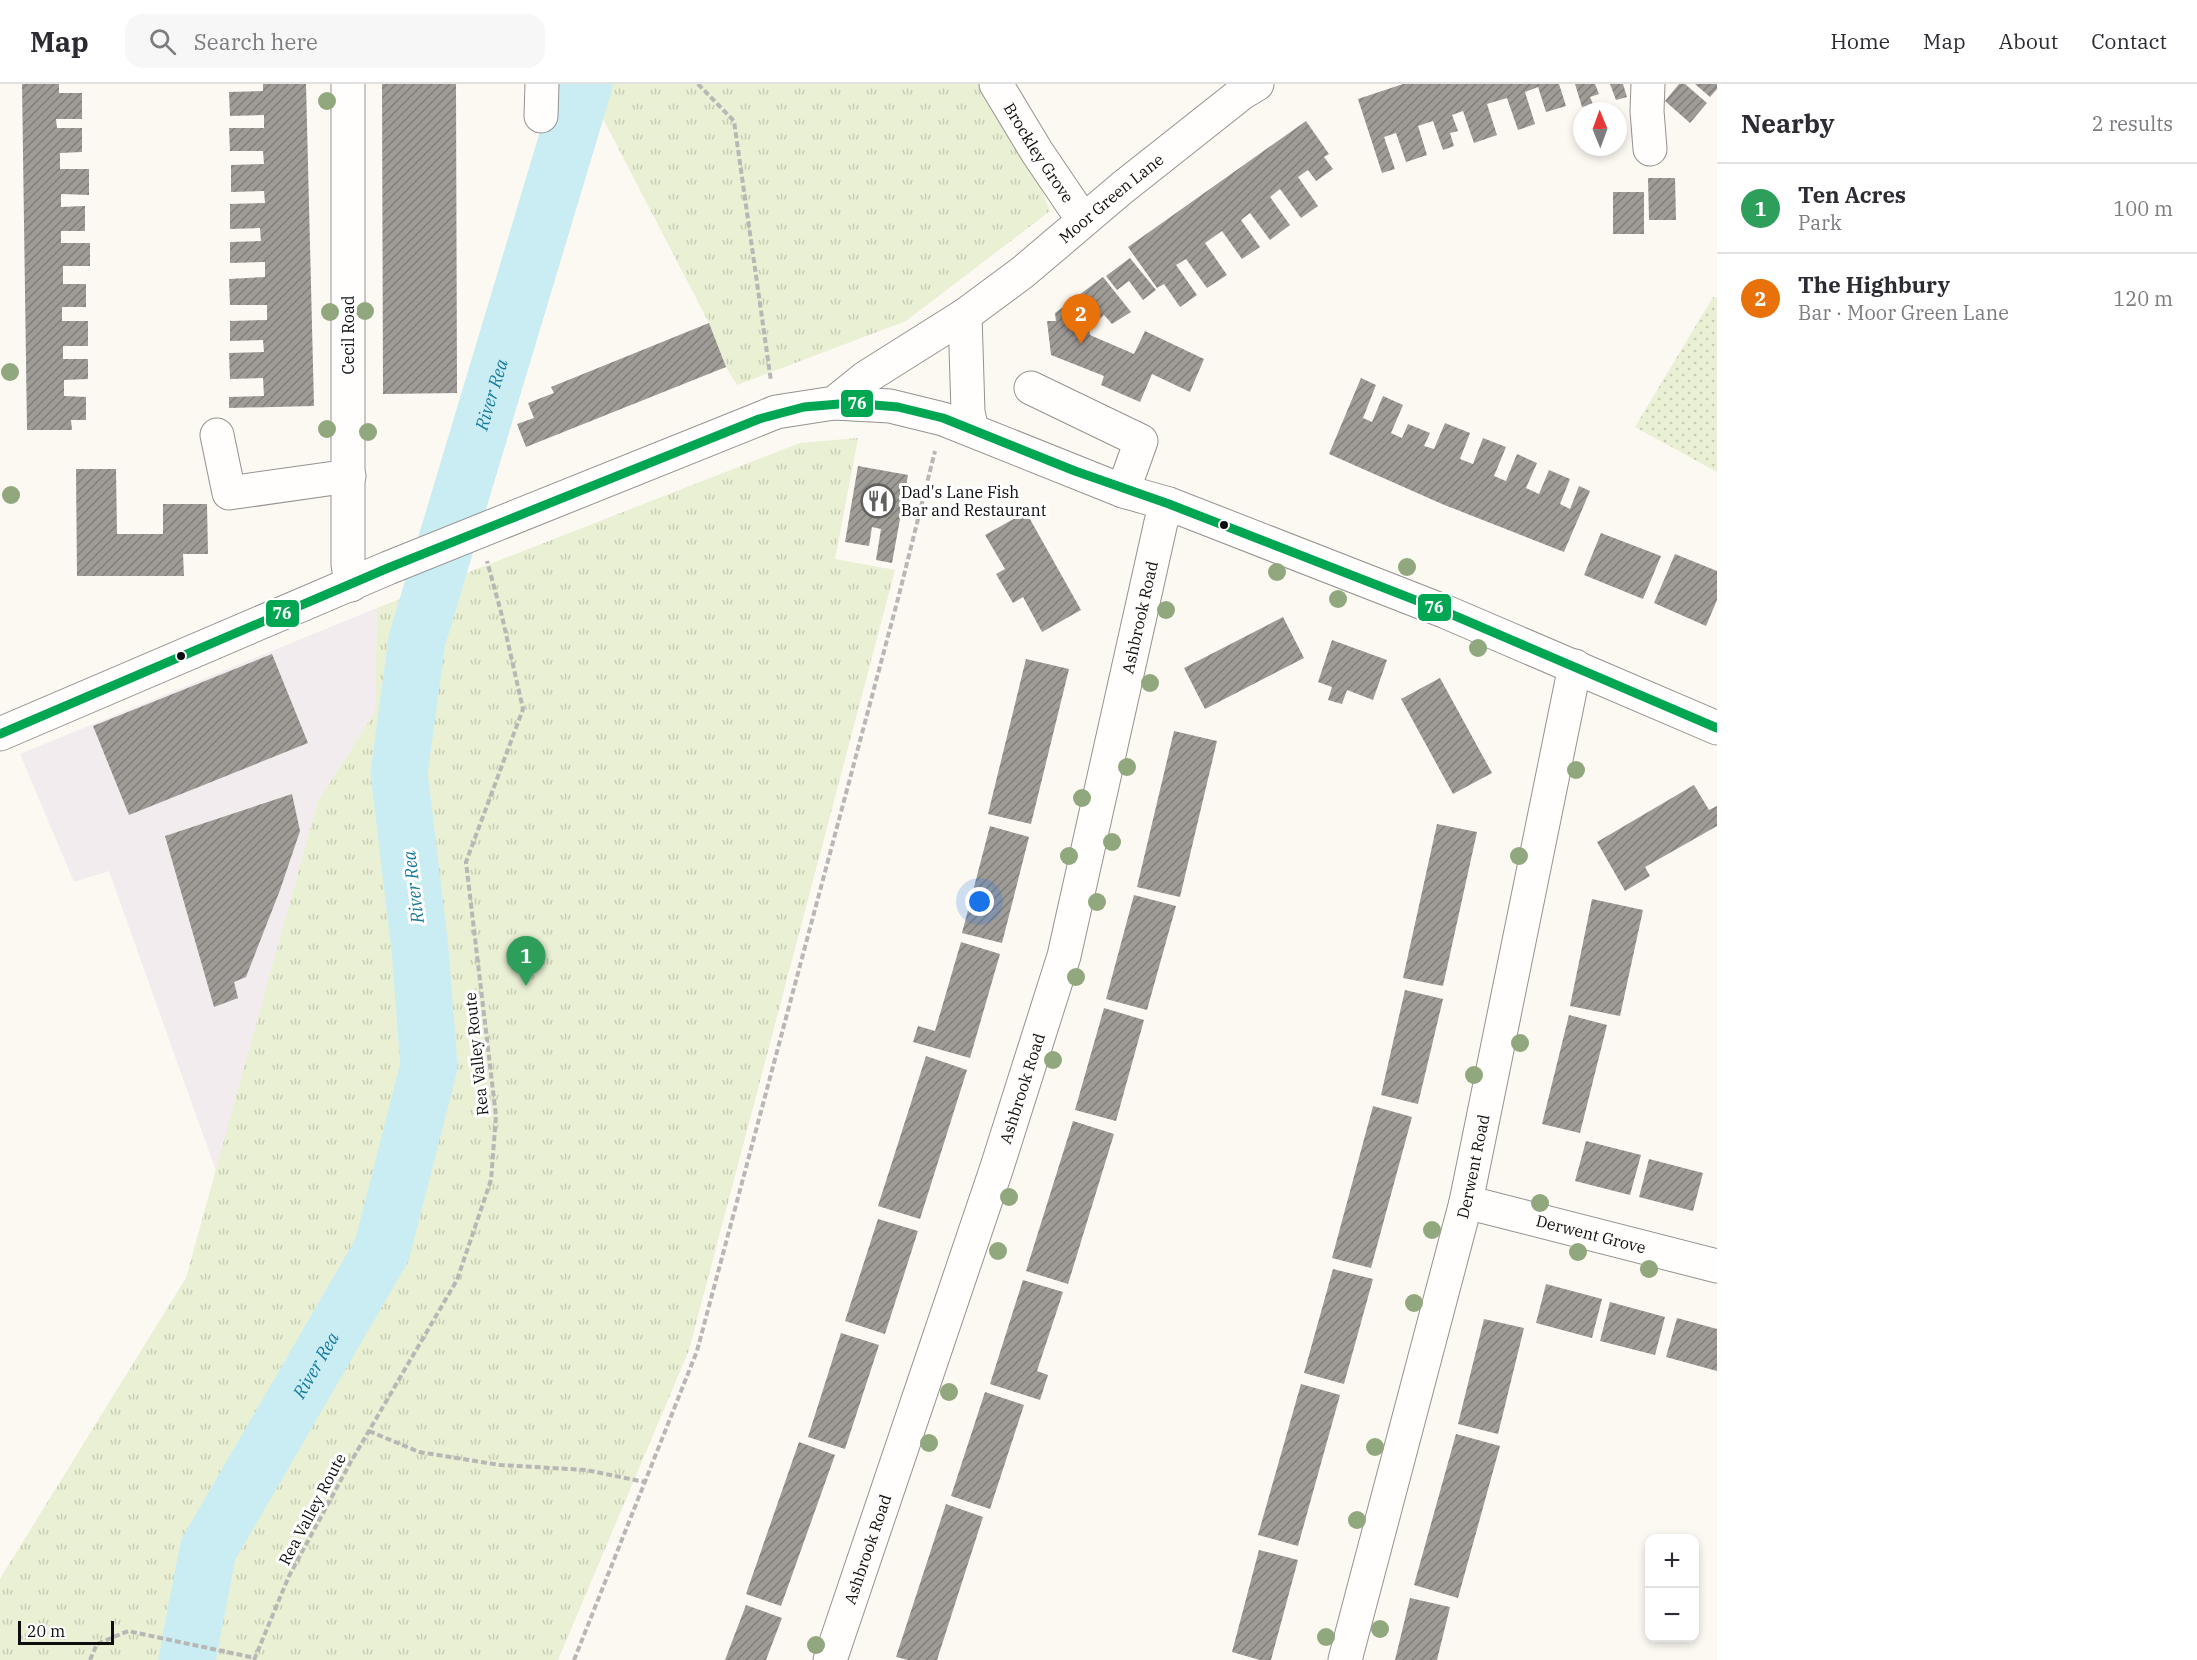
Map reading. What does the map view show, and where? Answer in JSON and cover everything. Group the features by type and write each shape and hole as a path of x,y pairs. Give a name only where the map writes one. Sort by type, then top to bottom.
{"street":[{"name":"Cecil Road","path":"348,84 348,564 351,585"},
{"path":"541,116 542,84"},
{"name":"Brockley Grove","path":"996,84 1037,152 1083,220"},
{"name":"Moor Green Lane","path":"834,403 865,378 965,315 1023,272 1083,220 1242,93 1257,84"},
{"path":"1648,84 1647,111 1650,149"},
{"path":"957,424 968,412 965,315"},
{"path":"1031,388 1141,441 1123,491"},
{"path":"0,734 388,568 776,412 834,403 890,406 957,424 1123,491 1169,504 1446,612 1717,728"},
{"path":"217,435 228,494 349,476"},
{"name":"Ashbrook Road","path":"830,1660 997,1167 1064,956 1161,522 1169,504"},
{"name":"Derwent Road","path":"1345,1660 1466,1202 1575,666"},
{"name":"Derwent Grove","path":"1466,1202 1717,1266"}],"path":[{"path":"698,84 735,121 776,412"},
{"path":"574,1660 697,1351 899,595 957,424"},
{"name":"Rea Valley Route","path":"255,1659 289,1576 369,1431 457,1280 491,1180 496,1116 466,862 523,709 501,612 479,532"},
{"path":"369,1431 419,1452 500,1465 586,1470 645,1482"},
{"path":"90,1660 97,1644 128,1631 255,1659"}],"shaded area":[{"path":"377,608 375,712 318,801 216,1171 109,871 74,882 20,754"}],"green space":[{"path":"585,84 985,84 1026,151 1050,211 906,321 737,385 726,367 709,323"},
{"path":"1713,297 1717,298 1717,472 1635,427"},
{"path":"858,438 835,559 895,570 689,1350 558,1660 0,1660 0,1579 186,1278 318,801 375,712 377,608 800,443"}],"building":[{"path":"22,84 59,84 59,93 82,93 82,119 56,119 57,128 82,128 82,152 60,153 60,169 89,169 89,195 61,194 61,207 85,206 85,231 61,231 61,243 90,243 90,266 63,266 63,284 86,284 86,307 62,307 62,321 88,321 88,346 63,346 63,359 88,359 88,379 64,380 64,396 86,397 86,420 71,420 72,430 27,430"},
{"path":"263,84 306,84 314,406 229,408 229,397 264,396 263,378 230,379 229,353 264,352 263,340 230,341 230,321 267,320 267,305 230,305 229,279 265,277 265,262 230,263 230,242 261,241 260,228 230,229 230,204 265,203 264,191 231,192 231,165 264,164 263,151 230,151 229,128 264,128 264,115 230,116 229,92 263,91"},
{"path":"382,84 456,84 457,393 383,394"},
{"path":"1403,84 1559,84 1566,106 1546,112 1538,87 1525,92 1535,124 1518,130 1507,98 1487,104 1497,135 1474,143 1463,111 1452,115 1458,131 1450,133 1454,146 1443,150 1433,121 1418,126 1427,155 1406,162 1396,133 1384,137 1395,169 1382,173 1358,99"},
{"path":"1575,84 1595,84 1599,94 1590,97 1592,102 1580,102"},
{"path":"1610,84 1623,84 1627,97 1616,100"},
{"path":"1679,84 1685,84 1707,103 1690,123 1665,101"},
{"path":"1695,84 1717,84 1717,89 1710,97"},
{"path":"1306,121 1329,154 1324,157 1333,169 1316,181 1308,170 1298,177 1318,206 1301,218 1280,189 1270,197 1290,225 1270,240 1250,213 1241,220 1260,247 1242,259 1222,231 1205,243 1227,275 1207,288 1186,259 1176,265 1197,295 1180,307 1164,284 1157,288 1128,247"},
{"path":"1648,178 1675,178 1676,220 1649,220"},
{"path":"1613,192 1644,192 1644,234 1613,234"},
{"path":"1130,258 1156,290 1143,300 1129,281 1117,290 1106,276"},
{"path":"1103,277 1131,312 1112,324 1104,315 1089,329 1090,335 1134,354 1145,331 1204,359 1190,392 1152,374 1140,402 1101,385 1104,376 1051,355 1047,321 1056,321 1055,313"},
{"path":"709,323 726,367 526,447 517,424 534,418 528,403 554,393 551,387"},
{"path":"1361,378 1376,385 1363,418 1372,422 1383,396 1403,405 1391,433 1402,438 1408,424 1430,433 1424,446 1434,449 1445,423 1470,433 1460,459 1473,464 1483,438 1506,447 1494,476 1506,481 1517,454 1537,463 1526,488 1539,494 1549,470 1570,479 1560,504 1570,509 1579,486 1590,491 1564,552 1442,504 1329,454"},
{"name":"Dad's Lane Fish Bar and Restaurant","path":"858,466 908,475 892,563 876,560 881,529 872,527 869,546 845,542"},
{"path":"76,469 116,469 117,534 163,534 163,504 207,504 208,554 183,554 184,576 77,576"},
{"path":"1026,512 1081,610 1042,632 1023,597 1013,603 996,574 1005,569 985,535"},
{"path":"1601,533 1661,556 1643,599 1584,575"},
{"path":"1675,554 1717,571 1717,600 1706,626 1654,603"},
{"path":"1283,617 1304,658 1205,709 1184,668"},
{"path":"1332,640 1387,660 1373,700 1347,690 1342,704 1328,700 1332,687 1318,682"},
{"path":"272,654 308,743 129,815 93,726"},
{"path":"1026,659 1069,669 1031,824 988,814"},
{"path":"1440,678 1492,773 1453,794 1401,699"},
{"path":"1174,731 1217,741 1180,897 1137,887"},
{"path":"1694,785 1709,810 1717,806 1717,826 1645,867 1650,876 1625,891 1597,842"},
{"path":"292,794 300,831 280,890 246,977 234,982 238,998 214,1007 165,836"},
{"path":"1437,824 1477,832 1443,986 1403,978"},
{"path":"990,826 1029,837 1002,943 962,933"},
{"path":"1134,895 1176,906 1147,1010 1106,999"},
{"path":"1592,899 1643,910 1620,1016 1570,1006"},
{"path":"961,942 1000,954 970,1058 913,1042 918,1026 935,1031"},
{"path":"1405,990 1443,999 1418,1104 1381,1095"},
{"path":"1104,1008 1144,1020 1116,1121 1075,1110"},
{"path":"1569,1015 1607,1025 1580,1133 1542,1124"},
{"path":"926,1056 967,1070 920,1219 878,1206"},
{"path":"1373,1106 1412,1117 1371,1268 1332,1258"},
{"path":"1073,1121 1114,1134 1068,1284 1026,1271"},
{"path":"1586,1141 1641,1155 1630,1195 1575,1181"},
{"path":"1649,1159 1703,1173 1693,1211 1639,1197"},
{"path":"878,1219 918,1231 885,1334 845,1321"},
{"path":"1333,1269 1373,1279 1344,1384 1304,1373"},
{"path":"1023,1280 1063,1292 1037,1371 1048,1375 1040,1400 990,1384"},
{"path":"1546,1284 1602,1299 1592,1338 1536,1323"},
{"path":"1610,1302 1665,1317 1655,1355 1600,1341"},
{"path":"1677,1318 1717,1329 1717,1371 1666,1357"},
{"path":"1484,1319 1524,1328 1498,1434 1458,1424"},
{"path":"841,1333 879,1345 845,1449 808,1437"},
{"path":"1301,1384 1340,1395 1298,1546 1258,1535"},
{"path":"985,1392 1024,1405 990,1509 951,1496"},
{"path":"1456,1434 1500,1446 1458,1598 1414,1585"},
{"path":"799,1442 835,1455 781,1606 746,1594"},
{"path":"946,1504 983,1517 937,1660 908,1660 896,1657"},
{"path":"1259,1550 1298,1560 1271,1660 1260,1660 1232,1652"},
{"path":"1410,1598 1450,1607 1437,1660 1395,1660"},
{"path":"746,1605 782,1618 766,1660 725,1660"}],"waterway":[{"name":"River Rea","path":"187,1660 208,1550 382,1250 429,1066 420,949 399,773 417,640 584,84"}],"transit line":[{"name":"76","path":"0,734 388,568 759,419 804,407 851,403 898,407 943,418 1075,471 1169,504 1446,612 1717,728"}],"place":[{"name":"The Highbury","path":"1081,344"},
{"name":"Dad's Lane Fish Bar and Restaurant","path":"878,501"},
{"name":"Ten Acres","path":"526,986"}]}
